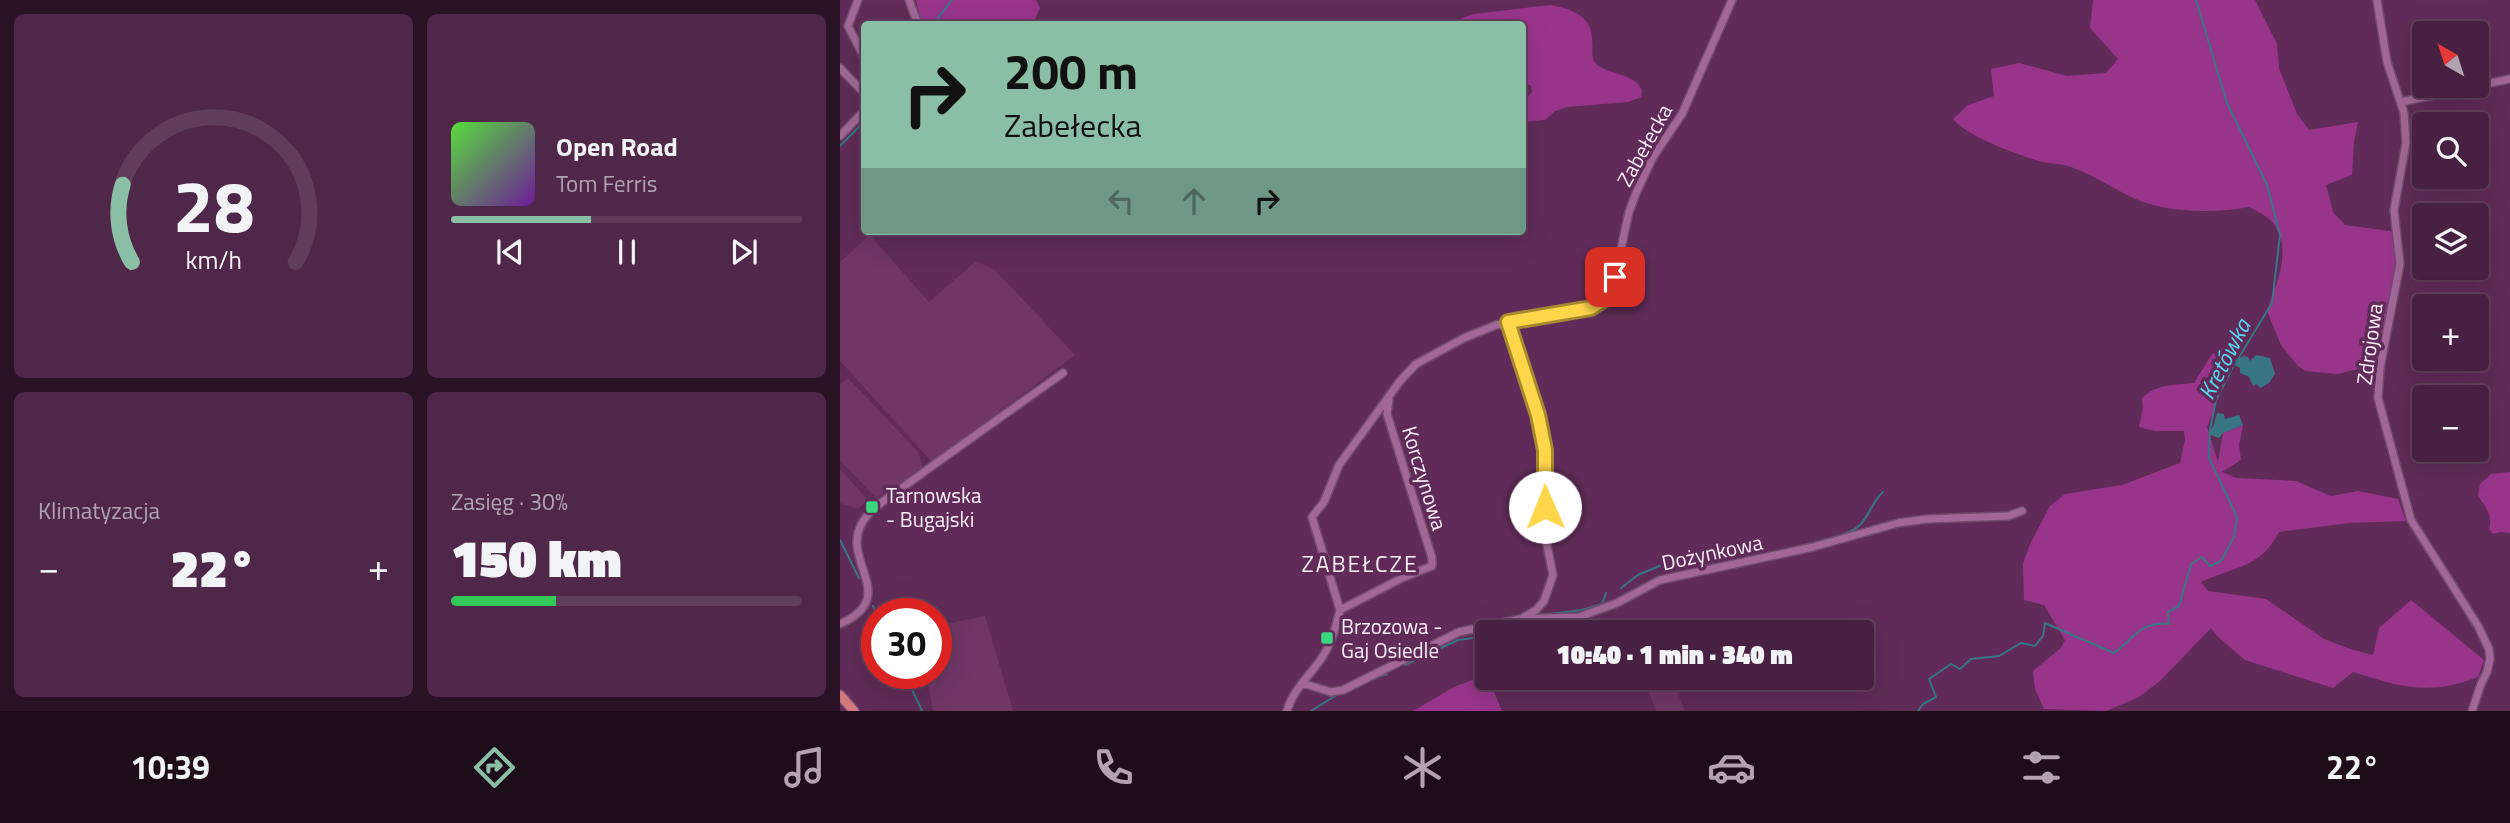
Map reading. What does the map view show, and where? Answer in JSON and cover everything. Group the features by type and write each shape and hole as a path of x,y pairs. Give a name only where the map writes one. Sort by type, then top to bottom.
{"main road":[{"path":"840,695 854,711"}],"street":[{"path":"858,0 844,26 861,52"},
{"path":"909,0 917,21"},
{"name":"Zabełecka","path":"1340,610 1312,517 1324,502 1339,465 1389,400 1393,390 1416,364 1471,335 1508,322 1582,311 1608,297 1636,193 1653,157 1682,114 1732,0"},
{"name":"Zdrojowa","path":"2377,0 2387,62 2401,102 2406,143 2394,210 2400,264 2380,368 2378,398 2411,520 2478,626 2489,649 2487,672 2472,711"},
{"path":"840,68 861,90"},
{"path":"2401,102 2510,79"},
{"path":"840,136 861,114"},
{"path":"1508,322 1538,415 1545,450 1545,535 1553,575 1544,601 1536,610 1520,619"},
{"path":"840,624 859,613 867,604 869,593 857,544 858,533 866,516 1063,373"},
{"name":"Korczynowa","path":"1340,610 1404,577 1432,566 1432,558 1387,414 1389,400"},
{"name":"Dożynkowa","path":"1302,683 1331,692 1343,690 1449,636 1520,619 1578,617 1617,603 1660,580 1766,559 1898,523 1927,519 2008,516 2022,511"},
{"path":"1287,711 1291,698 1314,670 1331,641 1340,610"}],"shaded area":[{"path":"916,0 1036,0 1040,8 1034,21 921,21"},
{"path":"2093,0 2255,0 2277,44 2279,68 2297,114 2309,130 2358,122 2352,175 2326,185 2333,212 2345,225 2397,232 2394,292 2373,365 2338,374 2305,371 2281,345 2267,311 2281,266 2282,244 2272,222 2262,214 2249,207 2196,211 2156,206 2125,194 2080,170 2039,161 1993,144 1960,126 1953,119 1968,105 1994,96 1991,69 2019,63 2067,76 2106,73 2118,59 2090,28"},
{"path":"1550,5 1573,11 1584,19 1591,31 1594,62 1638,84 1642,90 1641,97 1628,102 1567,107 1555,111 1545,120 1526,122 1526,99 1532,92 1531,86 1526,83 1526,21 1459,21 1474,14"},
{"path":"870,235 929,302 976,261 995,270 1075,355 932,462 840,361 840,262"},
{"path":"2221,352 2232,363 2207,427 2218,462 2223,433 2243,425 2239,445 2241,460 2222,472 2237,478 2296,481 2331,496 2358,491 2398,499 2406,521 2349,523 2279,532 2272,544 2255,560 2201,582 2208,591 2266,599 2324,639 2373,655 2379,628 2411,600 2484,660 2478,677 2429,688 2400,685 2353,672 2333,688 2245,660 2211,628 2160,681 2139,697 2106,711 2044,709 2035,689 2033,671 2061,648 2065,640 2044,605 2024,600 2023,564 2030,544 2050,506 2065,494 2122,485 2180,463 2185,440 2184,431 2155,431 2139,427 2142,398 2160,388 2194,383 2212,354"},
{"path":"2256,355 2270,358 2275,374 2269,383 2260,388 2257,384 2253,386 2249,377 2240,373 2240,368 2232,363 2243,356 2250,361"},
{"path":"848,378 918,452 923,468 876,498 840,460 840,384"},
{"path":"2217,413 2224,414 2225,419 2239,415 2243,425 2223,433 2219,438 2208,434"},
{"path":"840,469 868,500 858,509 840,503"},
{"path":"2510,472 2510,533 2493,534 2489,529 2488,512 2478,496 2480,484 2491,474"},
{"path":"985,616 1013,711 933,711 929,689 952,689 952,623"},
{"path":"1475,679 1475,690 1493,690 1502,711 1413,711 1456,686"},
{"path":"1648,690 1676,690 1685,711 1656,711"}],"waterway":[{"path":"935,21 952,0"},
{"name":"Kretówka","path":"1918,711 1923,704 1936,697 1929,679 1951,664 1960,669 1971,659 1999,656 2021,643 2035,646 2043,636 2045,623 2114,653 2144,628 2169,624 2168,612 2179,606 2191,564 2202,557 2210,566 2221,561 2234,537 2237,517 2209,458 2210,430 2216,400 2272,303 2280,235 2267,185 2227,103 2196,0"},
{"path":"840,146 861,125"},
{"path":"1814,543 1857,528 1883,492"},
{"path":"840,540 859,578"},
{"path":"1621,588 1638,575 1664,564 1701,566 1747,558"},
{"path":"1542,615 1582,610 1602,604 1606,593"},
{"path":"1405,665 1458,640 1475,638"},
{"path":"1375,678 1387,674"},
{"path":"912,689 922,711"},
{"path":"1311,711 1338,694"}],"place":[{"name":"Tarnowska - Bugajski","path":"872,507"},
{"name":"Brzozowa - Gaj Osiedle","path":"1327,638"}],"district":[{"name":"ZABEŁCZE","path":"1360,563"}],"route":[{"path":"1545,507 1545,450 1538,415 1508,322 1591,308 1608,297 1615,277"}]}
